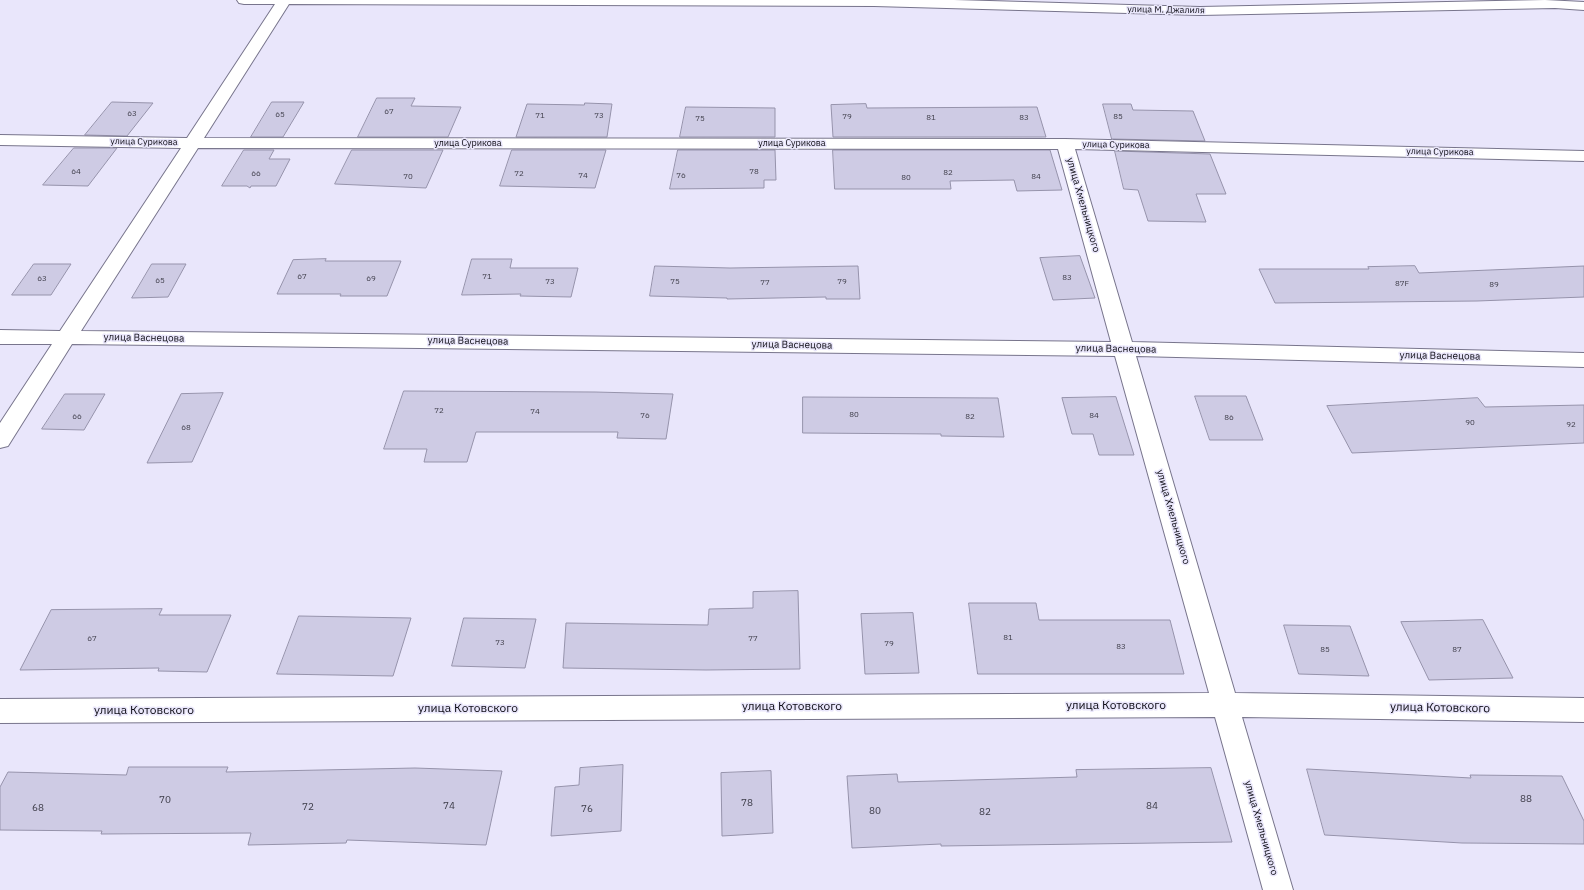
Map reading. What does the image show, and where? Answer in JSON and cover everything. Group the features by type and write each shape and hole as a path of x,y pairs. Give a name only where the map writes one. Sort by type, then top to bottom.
{"street":[{"name":"улица М. Джалиля","path":"244,0 866,2 1200,11 1552,2 1581,8"},
{"path":"0,440 285,0"},
{"name":"улица Сурикова","path":"0,140 192,143 1065,144 1584,156"},
{"name":"улица Хмельницкого","path":"1065,144 1227,705 1278,890"},
{"name":"улица Васнецова","path":"0,337 1125,349 1584,360"},
{"name":"улица Котовского","path":"0,711 1227,705 1584,710"}],"building":[{"path":"377,98 415,98 411,106 461,107 448,137 358,137"},
{"path":"112,102 153,103 127,136 85,135"},
{"path":"272,102 304,102 283,137 251,137"},
{"path":"585,103 612,104 607,137 516,137 527,104 584,105"},
{"path":"866,104 867,108 1037,107 1046,137 833,137 831,105"},
{"path":"1103,104 1131,104 1133,110 1193,111 1205,141 1112,139"},
{"path":"686,107 775,108 775,137 680,137"},
{"path":"74,148 117,148 88,186 43,185"},
{"path":"244,150 274,150 269,159 290,159 276,186 251,186 250,188 247,186 222,186"},
{"path":"352,150 443,150 426,188 335,184"},
{"path":"512,150 606,150 595,188 500,186"},
{"path":"678,150 775,150 776,180 764,180 764,188 670,189"},
{"path":"833,150 1050,150 1062,190 1017,191 1014,180 950,181 951,189 835,189"},
{"path":"1115,151 1210,154 1226,194 1196,194 1206,222 1148,221 1138,190 1124,189"},
{"path":"1080,256 1095,298 1053,300 1040,258"},
{"path":"326,259 325,261 401,261 387,296 277,294 293,260"},
{"path":"472,259 512,259 510,268 578,268 571,297 520,296 521,294 462,295"},
{"path":"34,264 71,264 51,295 12,295"},
{"path":"152,264 186,264 168,297 132,298"},
{"path":"655,266 730,268 858,266 860,299 826,299 826,297 727,299 650,296"},
{"path":"1415,266 1419,273 1584,266 1584,297 1477,301 1275,303 1259,269 1369,269 1368,267"},
{"path":"404,391 673,394 666,439 617,438 618,432 476,432 467,462 424,462 427,449 384,449"},
{"path":"223,393 192,462 147,463 181,394"},
{"path":"65,394 105,394 84,430 42,429"},
{"path":"1195,396 1246,396 1263,440 1210,440"},
{"path":"803,397 998,398 1004,437 941,436 941,434 803,433"},
{"path":"1116,397 1134,455 1099,455 1093,434 1072,434 1062,398"},
{"path":"1478,398 1485,407 1584,405 1584,443 1352,453 1327,406"},
{"path":"798,591 800,669 706,670 563,668 566,623 708,625 709,609 753,608 753,592"},
{"path":"969,603 1036,603 1039,620 1170,620 1184,674 978,674"},
{"path":"162,609 159,615 231,615 207,672 158,671 159,668 20,670 51,610"},
{"path":"913,613 919,673 865,674 861,614"},
{"path":"299,616 411,618 393,676 277,674"},
{"path":"464,618 536,619 525,668 452,666"},
{"path":"1483,620 1513,678 1429,680 1401,622"},
{"path":"1284,625 1350,626 1369,676 1299,674"},
{"path":"623,765 621,831 551,836 555,787 579,785 580,768"},
{"path":"129,767 228,767 226,772 415,768 502,771 486,845 347,840 346,843 248,845 251,833 101,834 102,831 0,830 0,787 8,772 126,775"},
{"path":"1211,768 1232,842 941,846 941,844 852,848 847,776 897,774 898,782 1077,777 1076,770"},
{"path":"1307,769 1471,778 1470,775 1562,776 1584,821 1584,844 1462,843 1325,835"},
{"path":"771,771 773,833 722,836 721,773"}]}
